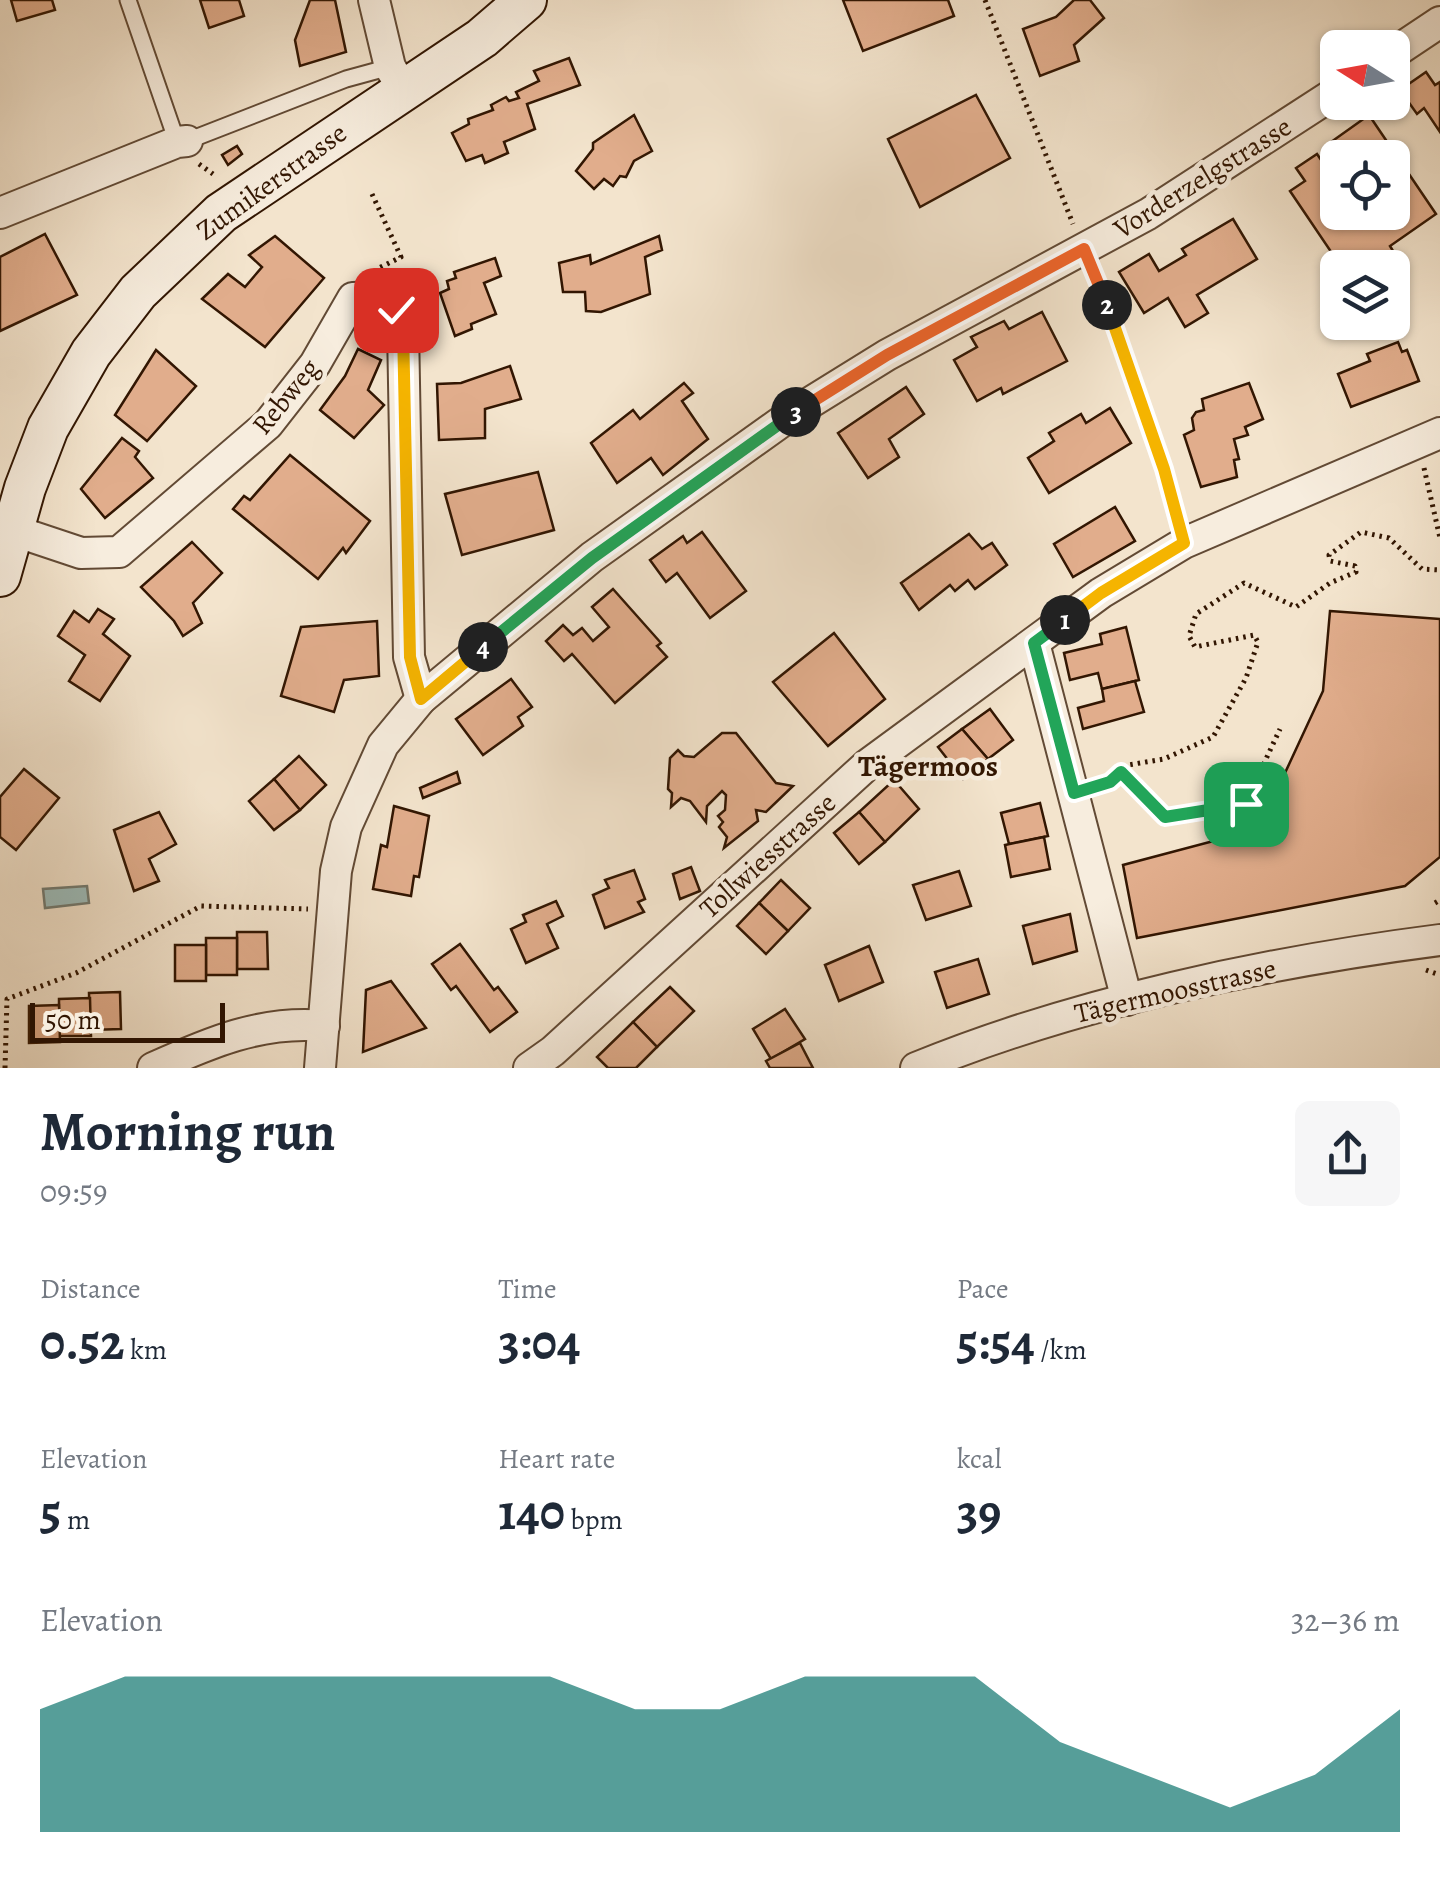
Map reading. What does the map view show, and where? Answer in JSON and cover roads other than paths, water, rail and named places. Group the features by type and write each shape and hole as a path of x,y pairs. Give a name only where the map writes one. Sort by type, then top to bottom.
{"main road":[{"name":"Zumikerstrasse","path":"0,576 6,529 60,404 91,352 138,292 221,213 396,78 482,38 526,0"}],"street":[{"path":"374,0 396,78"},
{"path":"1410,42 1440,22"},
{"name":"Vorderzelgstrasse","path":"421,699 592,558 795,412 887,355 1177,195 1320,102"},
{"path":"0,213 182,141"},
{"name":"Rebweg","path":"6,529 81,553 120,552 268,424 315,364 352,298 387,301 396,310 403,328 410,657 421,699"},
{"name":"Tollwiesstrasse","path":"529,1068 867,765 1101,593 1184,543 1429,438"},
{"path":"1034,643 1127,1000"},
{"path":"320,1068 332,910 346,827 383,745 421,699"},
{"name":"Tägermoosstrasse","path":"916,1068 1028,1026 1127,1000 1287,964 1440,940"},
{"path":"153,1068 217,1039 268,1026 324,1026"}],"lane":[{"path":"128,0 182,141 346,80 396,78"}],"water":[{"path":"87,886 89,903 45,908 43,889"}],"district":[{"name":"Tägermoos","path":"928,766"}]}
